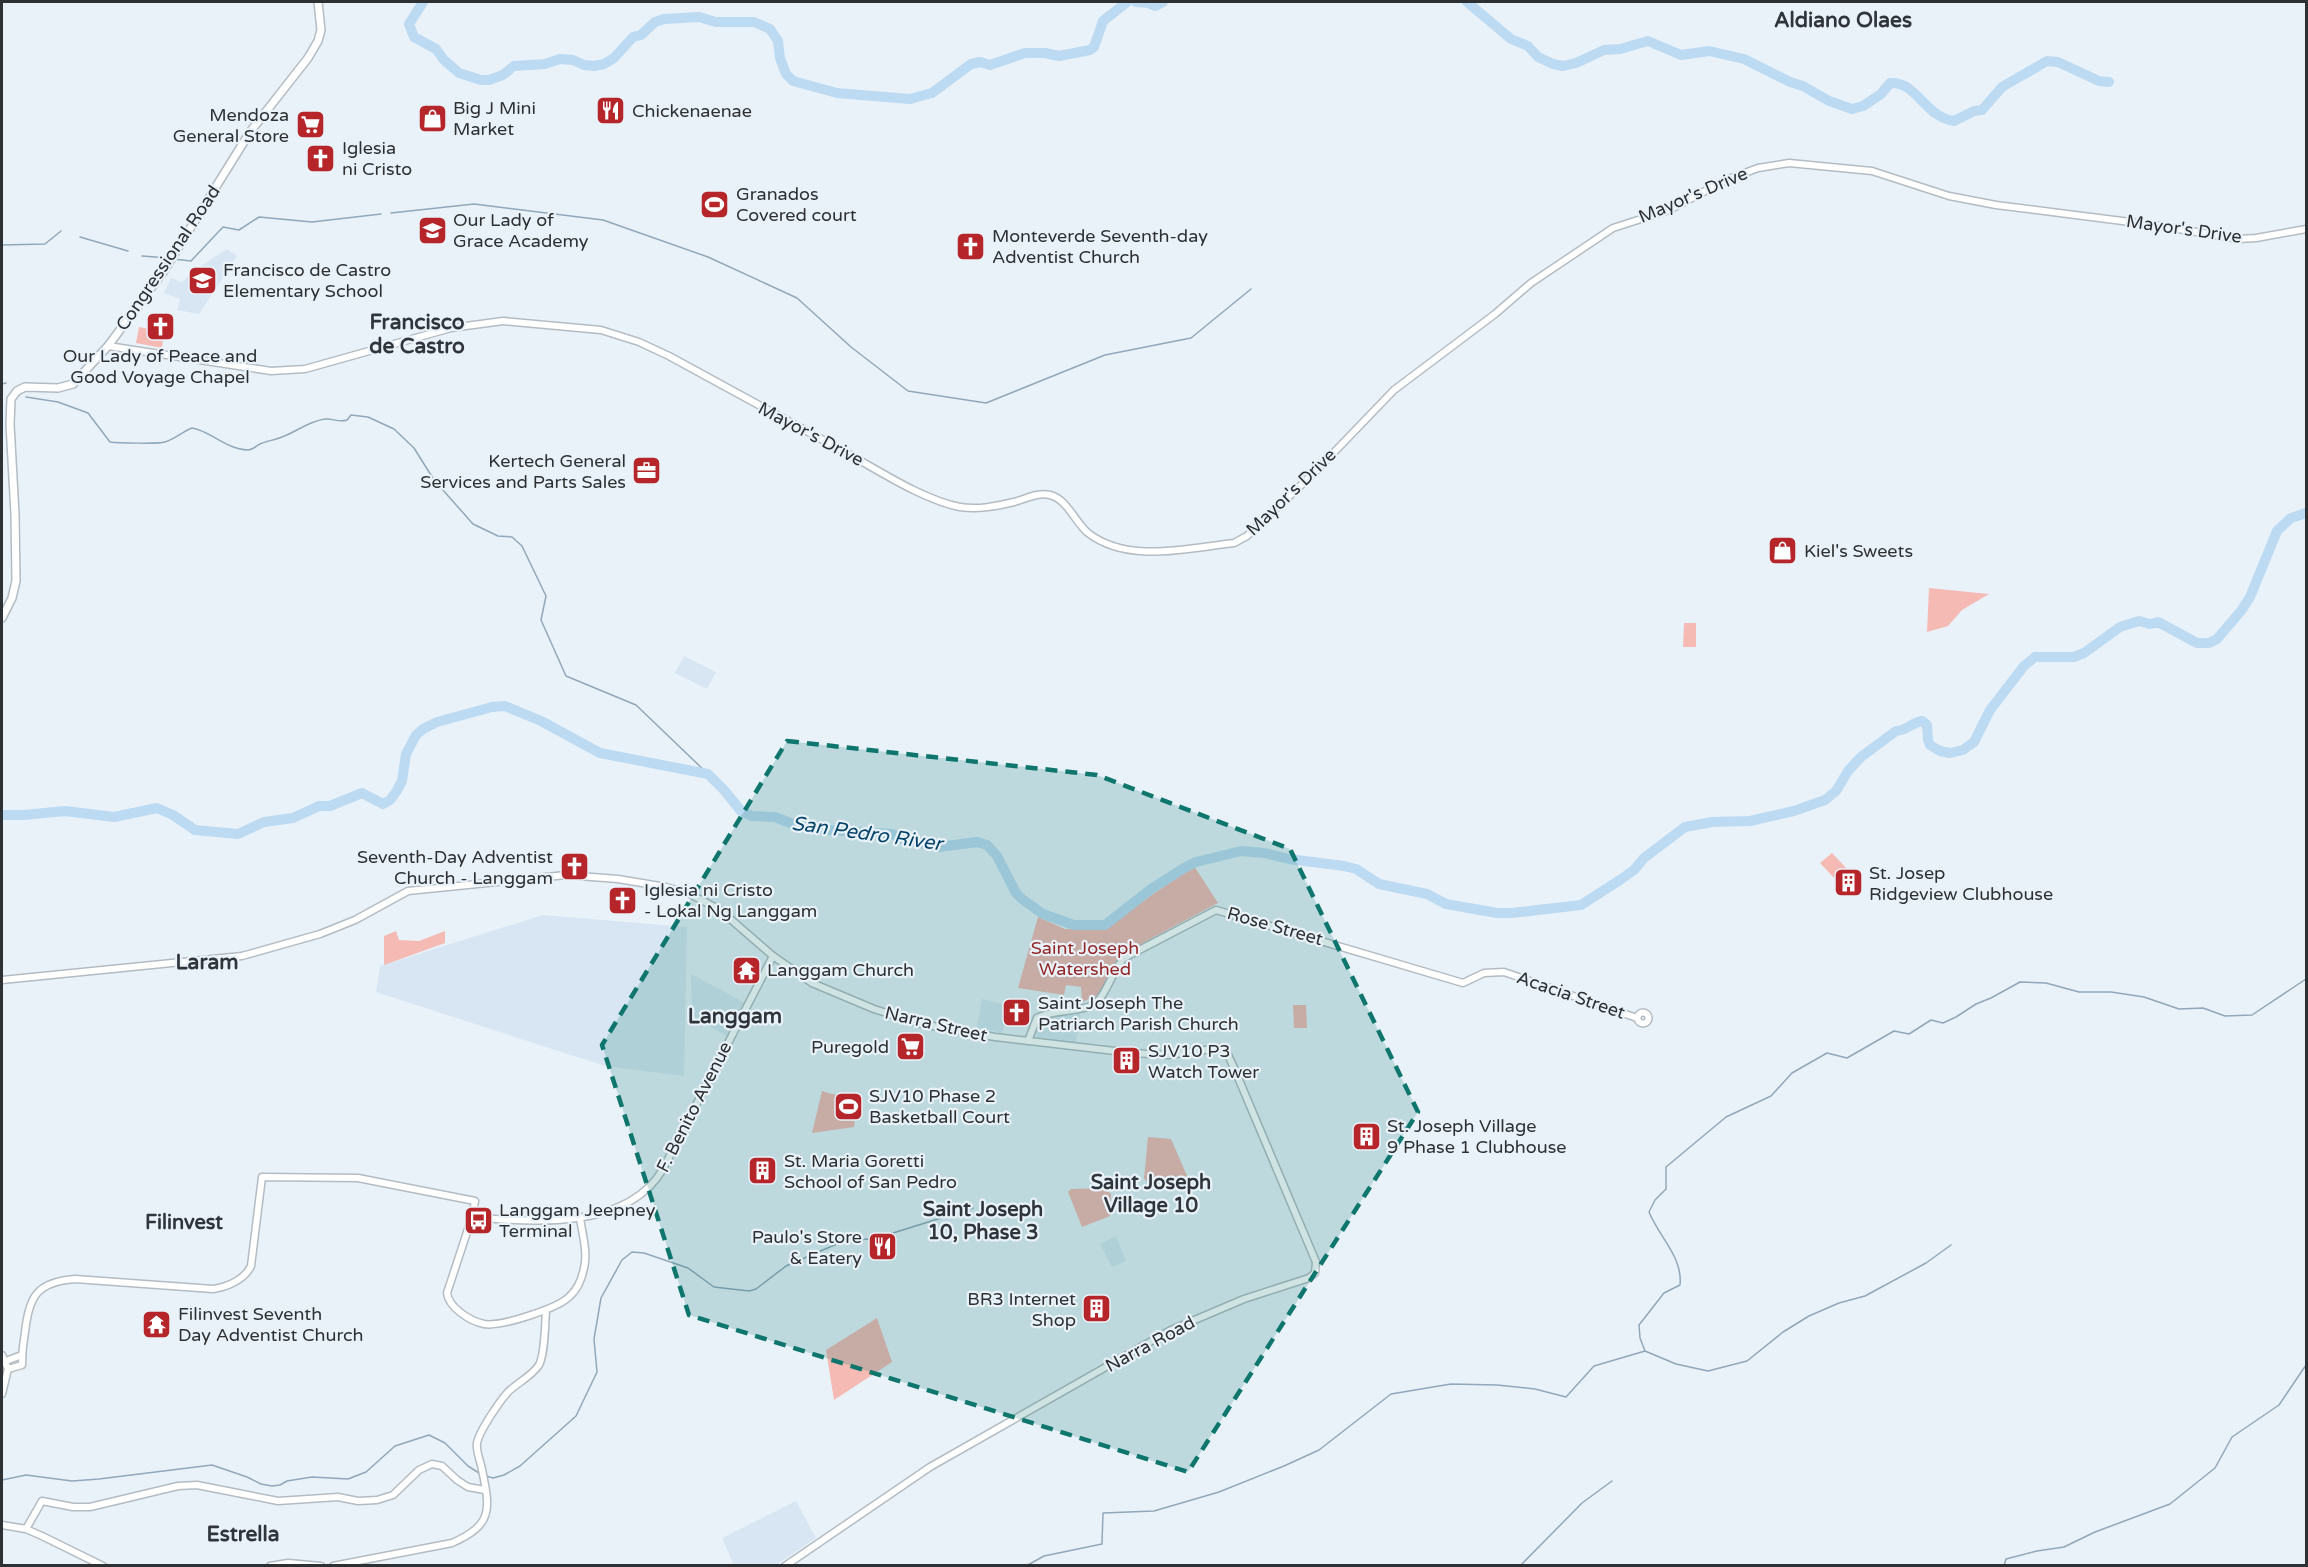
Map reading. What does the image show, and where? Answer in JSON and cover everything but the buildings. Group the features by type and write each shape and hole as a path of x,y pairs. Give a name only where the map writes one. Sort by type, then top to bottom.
{"main road":[{"name":"Congressional Road","path":"2,618 12,598 16,581 10,424 12,399 17,391 25,387 58,388 73,384 108,346 178,249 246,137 316,44 321,25 318,2"}],"street":[{"name":"Mayor's Drive","path":"108,346 271,371 305,369 451,328 492,320 601,330 639,342 669,356 897,480 941,500 959,506 985,507 1030,496 1049,495 1064,503 1084,529 1095,538 1126,550 1147,551 1234,543 1247,536 1317,470 1386,397 1489,319 1531,283 1613,228 1669,210 1726,180 1758,168 1789,163 1872,171 1949,196 1996,205 2121,220 2238,239 2307,229"},
{"name":"Narra Street","path":"2,980 256,954 320,934 355,920 408,891 547,876 611,878 666,887 690,894 720,910 773,956 812,983 902,1019 1028,1041 1168,1055 1220,1048"},
{"name":"Rose Street","path":"1028,1041 1037,1018 1093,1005 1103,993 1117,965 1124,958 1216,910 1464,982 1484,973 1504,972"},
{"name":"F. Benito Avenue","path":"472,1217 518,1220 580,1218 626,1205 654,1184 773,956"},
{"name":"Acacia Street","path":"1504,972 1637,1018"},
{"name":"Narra Road","path":"785,1566 930,1467 1171,1330 1245,1299 1310,1278 1315,1273 1316,1262 1244,1090 1228,1055 1220,1048"},
{"path":"8,1369 22,1365 29,1305 39,1291 57,1280 75,1279 213,1289 224,1288 248,1272 251,1266 262,1177 358,1178 475,1201 472,1217 448,1288 450,1302 462,1313 485,1324 546,1310 570,1297 583,1275 585,1259 580,1218"},
{"path":"333,1566 452,1543 466,1537 485,1520 487,1513 484,1480 477,1442 507,1394 540,1362 546,1310"},
{"path":"2,1394 8,1369 4,1358 22,1355"},
{"path":"26,1529 42,1501 73,1507 90,1507 178,1486 197,1485 278,1501 338,1497 358,1501 377,1500 393,1495 419,1470 432,1464 442,1466 468,1487 485,1490"},
{"path":"2,1525 26,1529 103,1566"},
{"path":"270,1566 288,1563 321,1566"}],"highlighted area":[{"path":"787,741 1097,775 1290,849 1418,1112 1188,1472 689,1315 602,1045"}],"shaded area":[{"name":"Francisco de Castro Elementary School","path":"227,249 237,256 199,314 177,310 180,299 164,293 171,278 182,282 196,269"},
{"path":"684,656 716,672 707,689 675,673"},
{"path":"543,915 687,927 684,1076 605,1066 376,992 380,966"},
{"path":"691,974 747,1004 729,1037 692,1017"},
{"path":"982,999 1011,1006 1002,1033 977,1027"},
{"path":"1081,1011 1076,1044 1037,1038 1036,1033 1041,1020"},
{"path":"1116,1236 1126,1261 1112,1267 1100,1244"},
{"path":"796,1501 816,1538 776,1565 734,1565 722,1538"}],"green space":[{"path":"139,327 164,332 162,348 136,343"},
{"path":"1929,588 1989,594 1962,610 1948,626 1927,632"},
{"path":"1684,623 1696,623 1696,647 1683,647"},
{"path":"1832,853 1848,870 1837,881 1820,863"},
{"name":"Saint Joseph Watershed","path":"1194,866 1218,903 1122,954 1098,995 1082,1002 1081,987 1066,985 1064,995 1018,988 1038,917 1065,929 1104,928"},
{"path":"396,931 399,940 419,941 445,931 445,943 384,965 384,936"},
{"path":"1293,1005 1306,1005 1307,1028 1294,1028"},
{"path":"822,1091 832,1094 858,1095 854,1127 812,1133"},
{"path":"1148,1137 1171,1139 1188,1178 1186,1180 1147,1181 1144,1179"},
{"path":"1104,1188 1111,1194 1110,1216 1082,1227 1068,1192 1071,1189"},
{"path":"877,1318 892,1362 834,1400 826,1350"}],"waterway":[{"path":"423,2 409,24 414,37 436,49 444,60 459,73 481,80 503,75 514,66 545,64 560,59 573,60 584,65 604,64 614,58 633,37 641,35 655,22 664,19 699,17 716,22 754,22 770,29 778,41 780,58 786,74 793,81 837,93 910,99 932,93 971,64 980,62 990,65 1025,53 1059,56 1090,50 1094,47 1103,21 1127,2"},
{"path":"1136,2 1155,6 1163,2"},
{"path":"1467,2 1511,39 1528,46 1538,57 1553,64 1563,66 1576,63 1604,50 1620,49 1648,41 1681,55 1709,51 1744,59 1803,86 1829,101 1852,109 1863,106 1881,94 1890,83 1899,84 1907,87 1935,113 1954,121 1974,111 1982,110 2002,87 2047,61 2058,62 2099,81 2109,82"},
{"path":"391,213 474,204 603,220 708,257 797,298 851,347 908,391 986,403 1105,355 1191,338 1251,289"},
{"path":"173,259 191,261 223,227 239,230 259,217 312,222 381,214"},
{"path":"2,245 45,244 61,231"},
{"path":"80,237 128,251"},
{"path":"142,256 168,258"},
{"path":"2,384 6,383"},
{"path":"26,397 58,402 88,413 110,442 165,442 192,428 232,446 250,450 319,420 344,421 351,415 368,417 394,429 414,448 434,480 473,524 498,536 512,537 522,546 546,596 541,620 566,676 636,705 708,774"},
{"name":"San Pedro River","path":"2,815 65,811 114,817 157,808 173,815 195,830 238,834 264,822 293,818 319,806 330,806 362,793 383,804 390,800 402,781 406,754 416,735 423,729 437,722 492,707 505,706 541,721 600,753 708,774 741,811 752,816 775,817 793,824 828,830 892,834 906,840 939,847 977,842 987,845 997,856 1016,893 1022,899 1043,914 1074,925 1105,925 1151,889 1184,868 1196,862 1241,851 1344,866 1356,869 1379,884 1427,894 1446,904 1497,913 1581,905 1634,870 1644,858 1685,827 1712,822 1750,821 1794,811 1825,800 1836,791 1848,771 1861,757 1896,731 1918,722 1922,721 1927,725 1930,745 1940,751 1950,753 1963,750 1974,742 1990,710 2024,666 2035,657 2074,657 2084,653 2120,627 2139,621 2150,624 2158,622 2197,643 2209,643 2217,639 2250,597 2277,531 2291,518 2306,513"},
{"path":"1645,1351 1640,1338 1639,1325 1664,1293 1680,1285 1678,1265 1649,1212 1655,1200 1666,1189 1666,1167 1726,1117 1771,1096 1792,1073 1827,1053 1847,1058 1894,1031 1909,1034 1931,1020 1943,1023 2020,982 2046,983 2079,992 2111,992 2144,997 2179,1009 2203,1008 2225,1016 2252,1015 2306,979"},
{"path":"859,1240 877,1238 973,1208"},
{"path":"486,1476 493,1478 504,1475 520,1466 576,1416 597,1372 594,1339 601,1298 622,1260 632,1252 644,1253 688,1268 714,1287 749,1291 756,1289 786,1266 846,1240"},
{"path":"1026,1566 1044,1556 1102,1544 1103,1513 1154,1511 1219,1492 1319,1450 1391,1394 1451,1384 1535,1389 1566,1397 1594,1366 1645,1351 1676,1364 1708,1371 1747,1361 1783,1332 1809,1316 1839,1303 1865,1296 1926,1263 1951,1245"},
{"path":"2004,1566 2006,1559 2064,1547 2095,1532 2170,1504 2215,1468 2232,1437 2279,1405 2306,1365"},
{"path":"2,1480 26,1475 72,1481 212,1465 272,1486 312,1477 348,1479 366,1472 395,1446 429,1435 445,1443 468,1466 479,1473"},
{"path":"1520,1566 1582,1503 1612,1481"}],"place":[{"name":"Chickenaenae","path":"611,111"},
{"name":"Big J Mini Market","path":"432,118"},
{"name":"Mendoza General Store","path":"310,125"},
{"name":"Iglesia ni Cristo","path":"321,158"},
{"name":"Granados Covered court","path":"715,204"},
{"name":"Our Lady of Grace Academy","path":"432,230"},
{"name":"Monteverde Seventh-day Adventist Church","path":"971,246"},
{"name":"Francisco de Castro Elementary School","path":"202,280"},
{"name":"Our Lady of Peace and Good Voyage Chapel","path":"160,327"},
{"name":"Kertech General Services and Parts Sales","path":"647,471"},
{"name":"Kiel's Sweets","path":"1783,551"},
{"name":"Seventh-Day Adventist Church - Langgam","path":"574,867"},
{"name":"St. Josep Ridgeview Clubhouse","path":"1848,883"},
{"name":"Iglesia ni Cristo - Lokal Ng Langgam","path":"623,900"},
{"name":"Langgam Church","path":"746,970"},
{"name":"Saint Joseph The Patriarch Parish Church","path":"1017,1013"},
{"name":"Puregold","path":"910,1047"},
{"name":"SJV10 P3 Watch Tower","path":"1127,1061"},
{"name":"SJV10 Phase 2 Basketball Court","path":"848,1106"},
{"name":"St. Joseph Village 9 Phase 1 Clubhouse","path":"1366,1136"},
{"name":"St. Maria Goretti School of San Pedro","path":"763,1171"},
{"name":"Langgam Jeepney Terminal","path":"478,1220"},
{"name":"Paulo's Store & Eatery","path":"883,1247"},
{"name":"BR3 Internet Shop","path":"1097,1309"},
{"name":"Filinvest Seventh Day Adventist Church","path":"157,1324"}],"district":[{"name":"Aldiano Olaes","path":"1843,20"},
{"name":"Francisco de Castro","path":"417,334"},
{"name":"Laram","path":"207,962"},
{"name":"Langgam","path":"735,1016"},
{"name":"Saint Joseph Village 10","path":"1151,1194"},
{"name":"Saint Joseph 10, Phase 3","path":"983,1220"},
{"name":"Filinvest","path":"184,1222"},
{"name":"Estrella","path":"243,1534"}]}
